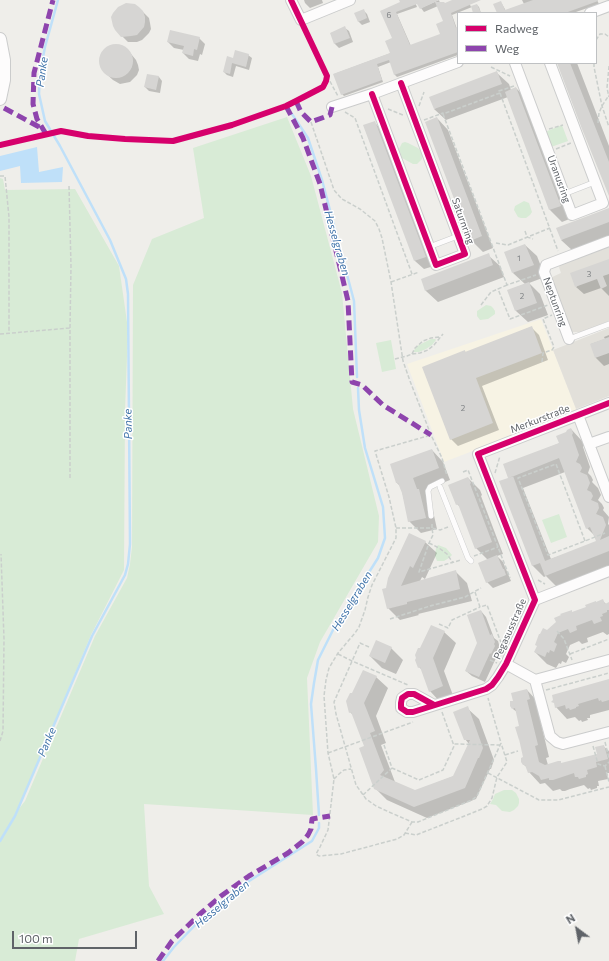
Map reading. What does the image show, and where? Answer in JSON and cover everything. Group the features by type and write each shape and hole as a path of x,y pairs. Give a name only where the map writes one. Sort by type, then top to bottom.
{"street":[{"path":"291,0 301,20 350,0"},
{"path":"593,12 609,6"},
{"path":"0,39 4,60 4,80 0,99"},
{"path":"336,106 457,62"},
{"name":"Uranusring","path":"515,64 572,214 603,203 550,64"},
{"name":"Saturnring","path":"372,94 436,265 465,254 401,83"},
{"name":"Neptunring","path":"569,339 544,272 546,265 609,240"},
{"name":"Merkurstraße","path":"478,454 609,403"},
{"path":"578,415 609,497"},
{"path":"589,444 609,436"},
{"name":"Pegasusstraße","path":"437,708 492,685 506,664 535,600 478,454"},
{"path":"535,600 609,571"},
{"path":"506,664 535,680 609,660"},
{"path":"535,680 550,736 557,742 563,744 606,733"}],"lane":[{"path":"564,194 595,182"},
{"path":"429,247 458,236"},
{"name":"Neptunring","path":"569,339 609,324"},
{"path":"431,516 428,491 430,487 442,481"},
{"path":"440,487 470,559"}],"path":[{"path":"597,38 600,34 609,36"},
{"path":"594,64 602,106 609,127"},
{"path":"598,123 599,113 609,96 609,66"},
{"path":"491,67 522,82"},
{"path":"327,76 339,99 336,106"},
{"path":"384,107 416,122 443,114 500,93 499,91 522,82"},
{"path":"500,93 561,259"},
{"path":"443,114 507,285"},
{"path":"355,118 412,274"},
{"path":"311,122 334,190 342,199 360,209 375,221 379,229 391,282 402,357 431,435 442,458 448,478"},
{"path":"541,132 572,122"},
{"path":"548,152 579,140"},
{"path":"0,176 5,176 9,217 9,334"},
{"path":"69,186 71,266 70,478"},
{"path":"496,243 508,245 550,228"},
{"path":"525,231 527,237"},
{"path":"527,237 533,239"},
{"path":"391,282 419,272"},
{"path":"481,305 491,292 498,288 544,272"},
{"path":"498,288 510,319 555,302"},
{"path":"542,362 543,353 552,350 554,347 543,318 559,313"},
{"path":"0,334 70,328"},
{"path":"395,359 428,350 443,334"},
{"path":"412,354 415,348 424,341 431,338 441,337"},
{"path":"412,822 406,833 397,839 341,854 319,856 316,854 328,830 334,779 328,753 324,696 326,680 330,668 338,653 359,627 372,585 396,538 396,528 389,497 374,451 431,435"},
{"path":"494,474 500,456"},
{"path":"585,541 556,464 518,478 548,555 585,541 605,533"},
{"path":"463,472 468,470 510,578"},
{"path":"431,516 433,535 418,572 470,559 498,547"},
{"path":"396,528 432,528 440,530 455,524"},
{"path":"429,543 447,554 453,563"},
{"path":"0,741 3,731 4,639 1,554"},
{"path":"390,619 430,606 465,597 481,588"},
{"path":"474,592 480,607"},
{"path":"439,624 448,628 452,620 487,605 504,652 506,664"},
{"path":"557,632 564,639 575,669"},
{"path":"0,638 4,639"},
{"path":"570,654 609,639"},
{"path":"369,647 360,643 334,702 356,785 366,799 376,806 412,822 418,822 472,800 477,796 501,744"},
{"path":"338,653 352,661 408,685"},
{"path":"538,692 609,673"},
{"path":"406,833 416,835 482,809 487,806 492,798 497,777 507,762 486,688"},
{"path":"384,745 392,768 419,780 443,770 454,745 437,708"},
{"path":"328,753 413,722"},
{"path":"606,733 609,758"},
{"path":"590,737 598,764 605,766"},
{"path":"454,745 501,744"},
{"path":"505,755 518,751"},
{"path":"605,766 609,762"},
{"path":"605,766 609,782"},
{"path":"334,779 344,770 351,768"},
{"path":"363,795 392,768"},
{"path":"488,773 539,800 558,800 609,788"}],"shaded area":[{"path":"609,246 609,321 581,332 571,332 550,278 561,273 559,267 560,265"},
{"path":"541,319 577,411 444,462 407,364"},
{"path":"609,328 609,396 576,409 553,350"}],"green space":[{"path":"287,117 311,176 342,293 353,409 379,516 378,542 320,642 307,678 313,815 144,804 149,886 164,914 79,939 75,961 0,961 0,178 3,179 5,190 75,189 119,266 128,329 125,411 124,570 91,635 18,810 25,801 95,636 127,578 132,547 133,285 152,239 204,218 193,148"},
{"path":"562,125 568,141 551,147 545,132"},
{"path":"405,142 418,148 422,153 422,159 417,164 413,164 402,158 399,149 402,143"},
{"path":"524,201 529,203 532,212 526,218 521,218 518,217 514,210 515,206"},
{"path":"486,305 493,308 495,314 488,319 480,320 477,316 477,311"},
{"path":"431,339 436,340 432,345 419,352 413,352 417,346"},
{"path":"391,340 396,369 382,372 376,343"},
{"path":"559,514 567,537 551,543 542,520"},
{"path":"438,545 446,548 452,555 444,561 437,561 435,556"},
{"path":"504,790 512,790 516,793 519,799 518,806 510,812 502,811 496,805 490,804 495,794"}],"water":[{"path":"37,147 39,172 63,167 62,182 21,183 20,166 0,171 0,156"}],"building":[{"path":"399,0 439,0 420,9 417,4 396,12 410,45 440,34 436,24 443,21 435,2 445,3 452,0 481,0 451,13 457,28 457,52 394,75 389,60 377,64 382,80 341,95 333,74 390,53 385,41 392,38 380,11 400,2"},
{"path":"533,0 598,0 568,12 497,12 493,4 501,1 505,10"},
{"path":"126,3 135,4 143,11 145,22 144,27 137,35 121,37 113,26 111,17 118,7"},
{"path":"477,4 481,12 473,12 471,6"},
{"path":"364,9 367,18 358,22 354,13"},
{"path":"345,26 350,38 334,44 330,33"},
{"path":"170,30 200,37 197,50 194,49 193,56 182,53 184,46 167,42"},
{"path":"113,44 119,44 128,49 132,55 132,67 128,73 119,78 113,78 104,73 99,64 99,58 104,49"},
{"path":"235,50 249,54 246,67 232,63 230,74 223,72 227,56 233,58"},
{"path":"557,64 570,64 609,162 609,196"},
{"path":"497,71 502,84 434,109 429,97"},
{"path":"147,74 159,76 156,90 144,87"},
{"path":"516,87 561,206 549,210 505,92"},
{"path":"437,117 482,236 470,241 425,122"},
{"path":"375,121 426,257 414,261 363,125"},
{"path":"609,208 609,222 561,240 556,228"},
{"path":"525,244 534,265 512,273 504,252"},
{"path":"489,253 493,265 425,291 421,279"},
{"path":"609,259 609,274 603,276 607,286 601,289 597,279 575,287 570,273"},
{"path":"529,282 537,303 515,311 507,290"},
{"path":"532,326 542,353 476,378 493,423 450,440 422,367"},
{"path":"609,337 609,353 595,358 590,344"},
{"path":"571,428 573,433 572,435 579,455 576,462 580,464 582,468 580,472 587,475 590,483 587,490 591,492 593,496 591,500 598,503 599,508 596,514 603,517 606,525 600,540 609,536 609,551 545,576 540,563 532,566 499,481 508,478 503,464 559,443 556,436 566,432","holes":["559,458 586,529 590,527 596,541 545,561 513,476"]},
{"path":"432,449 439,468 413,478 417,489 419,489 426,518 408,522 402,493 398,483 396,483 390,464"},
{"path":"468,477 492,542 475,549 458,504 456,505 448,485"},
{"path":"409,533 426,541 413,568 410,566 401,586 456,570 460,589 407,602 407,604 387,609 382,589 386,588 388,578"},
{"path":"497,555 506,575 486,583 478,563"},
{"path":"603,599 605,604 609,602 609,610 607,610 607,612 602,614 603,616 600,617 602,621 594,624 592,620 576,626 577,630 570,633 568,629 558,633 554,642 557,644 554,652 550,650 549,653 547,652 545,657 534,652 537,646 535,645 539,634 543,628 547,630 556,622 554,618 561,615 560,614 572,610 572,612 586,607 585,605"},
{"path":"481,610 490,635 492,634 495,646 491,654 490,653 479,677 465,671 477,643 467,615"},
{"path":"431,625 445,631 433,658 443,686 429,692 420,667 418,668 415,655"},
{"path":"376,640 392,647 385,663 369,656"},
{"path":"363,670 377,676 364,703 375,731 370,733 384,770 380,775 415,790 453,776 470,740 464,740 453,712 468,706 483,748 465,788 414,807 374,789 359,748 364,746 351,712 349,713 346,701 350,693 352,693"},
{"path":"609,679 609,700 602,702 601,700 599,701 598,698 578,704 579,706 570,710 569,708 566,709 565,705 555,708 554,703 551,702 553,700 552,695"},
{"path":"527,689 530,699 527,700 538,745 535,746 539,762 545,765 558,761 561,761 561,763 597,754 595,747 604,745 608,759 596,762 597,767 587,770 588,774 586,777 579,779 578,777 575,777 574,773 553,780 549,780 549,778 541,780 539,776 532,772 528,773 525,765 521,762 521,758 523,757 515,727 519,726 515,708 512,709 510,706 510,701 513,701 511,693"}],"waterway":[{"name":"Panke","path":"0,841 15,816 92,636 125,575 128,564 130,544 128,294 126,279 110,240 45,121 39,94 40,73 45,47 58,0"},
{"name":"Hesselgraben","path":"292,114 308,138 322,180 354,301 357,377"},
{"name":"Hesselgraben","path":"319,815 311,704 318,660 335,626 378,558 385,538 383,507 365,448 359,410 358,388"},
{"name":"Hesselgraben","path":"163,961 174,947 203,917 246,883 312,841 319,828 319,823"}],"marked path":[{"path":"46,134 37,119 33,104 34,73 53,0"},
{"path":"296,101 301,112 311,122 330,115 332,107"},
{"path":"286,106 303,138 320,184 348,301 352,382 362,385 383,405 431,435"},
{"path":"4,108 43,129"},
{"path":"158,961 172,941 221,896 249,876 288,853 302,842 311,829 312,819 330,816"}],"cycle path":[{"path":"0,145 61,131 88,136 173,141 232,125 286,106 323,87 327,76 291,0"},
{"path":"372,94 436,265 465,254 401,83"},
{"path":"434,705 414,694 408,694 402,698 401,708 407,712 413,712 486,689 492,685 506,664 535,600 478,454 609,403"}]}
